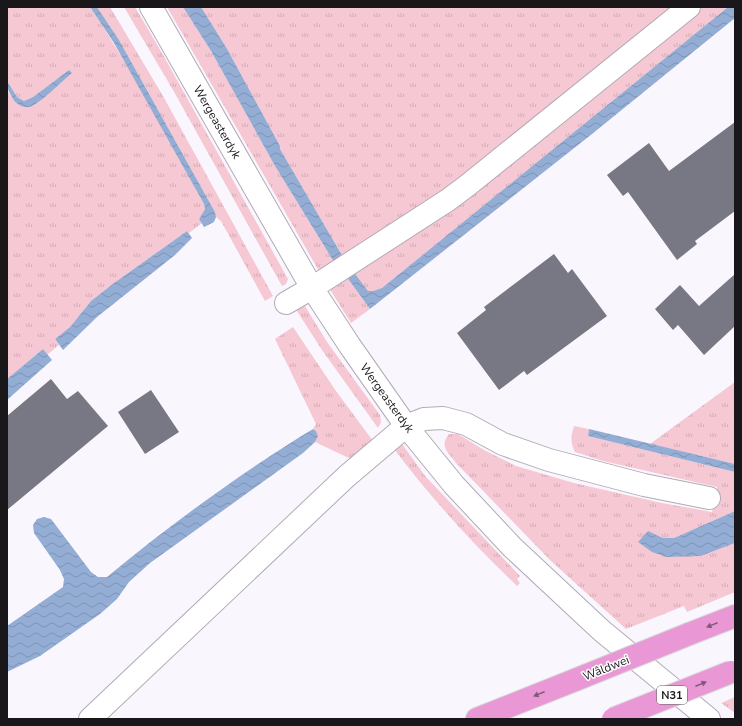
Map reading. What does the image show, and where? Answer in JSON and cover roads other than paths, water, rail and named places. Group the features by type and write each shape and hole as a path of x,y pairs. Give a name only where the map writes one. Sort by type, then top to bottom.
{"highway":[{"name":"Wâldwei","path":"477,719 735,616"},
{"name":"N31","path":"613,719 733,671"}],"street":[{"name":"Wergeasterdyk","path":"151,7 312,288 350,346 406,426 454,485 512,548 602,632 708,719"},
{"path":"286,303 312,288 463,189 688,7"},
{"path":"90,719 347,476 406,426 424,419 443,418 466,424 503,444 549,460 644,485 709,498"}],"water":[{"path":"90,7 97,7 119,40 215,212 216,217 214,222 204,227 199,219 205,209 204,204 114,43"},
{"path":"183,7 201,7 226,47 280,146 280,149 343,257 334,262 275,166 211,51"},
{"path":"728,7 735,7 735,18 592,134 370,309 346,276 353,271 368,291 382,288"},
{"path":"69,70 72,73 39,102 29,107 22,106 14,101 8,88 7,81 17,97 24,101 33,97"},
{"path":"187,231 192,238 175,255 97,317 63,350 55,339 70,327 91,301"},
{"path":"43,349 52,360 7,400 7,379"},
{"path":"313,429 316,431 318,436 315,442 303,453 150,563 129,582 117,599 100,614 40,656 7,672 7,626 63,587 64,579 60,570 34,533 33,525 37,519 44,517 51,519 91,572 98,577 107,577 207,499"},
{"path":"589,429 735,464 735,472 588,436"},
{"path":"735,511 735,543 701,556 667,557 652,552 638,542 648,531 663,538 674,538"}]}
